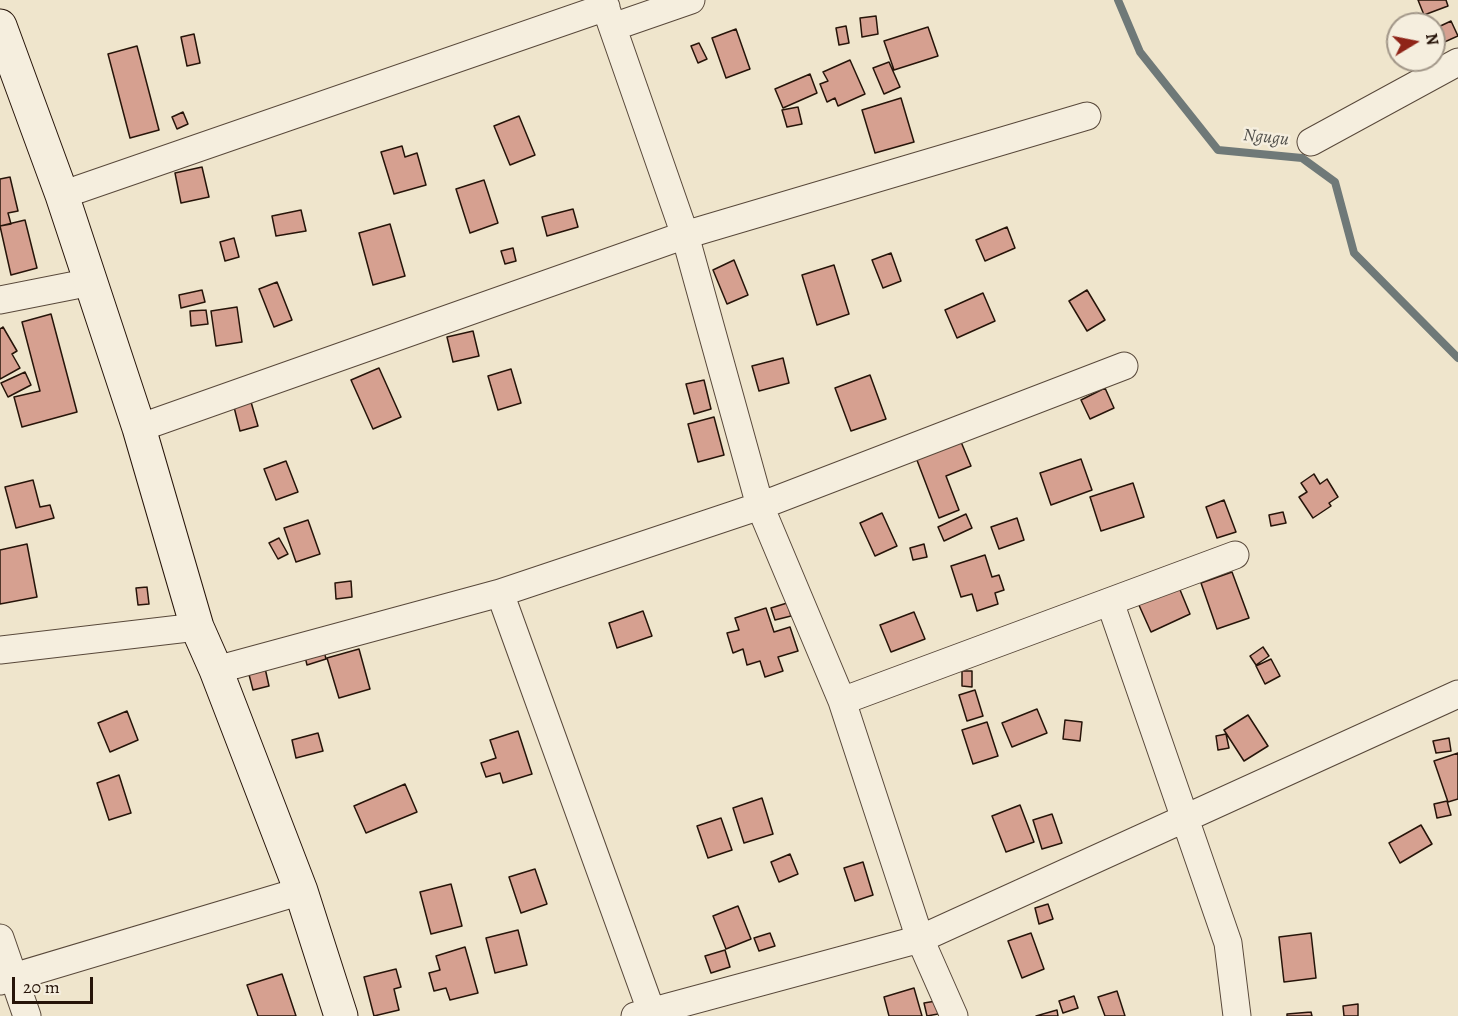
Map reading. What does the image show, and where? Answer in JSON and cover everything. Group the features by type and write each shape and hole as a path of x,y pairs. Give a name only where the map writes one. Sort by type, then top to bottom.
{"main road":[{"path":"0,26 62,195 140,428 197,627 216,670 301,891 341,1016"}],"street":[{"path":"62,195 607,11 691,0"},
{"path":"607,11 685,235 760,506 842,701 920,939 954,1016"},
{"path":"1311,142 1458,62"},
{"path":"140,428 685,235 1087,116"},
{"path":"0,300 91,282"},
{"path":"216,670 500,593 760,506 1124,366"},
{"path":"842,701 1235,555"},
{"path":"500,593 646,1014 920,939 1458,694"},
{"path":"1110,602 1228,943 1237,1016"},
{"path":"0,650 197,627"},
{"path":"7,979 301,891"},
{"path":"0,938 7,979 27,1016"}],"building":[{"path":"1418,0 1446,0 1448,6 1432,12 1423,12"},
{"path":"876,16 878,34 862,37 860,18"},
{"path":"1451,21 1458,36 1446,41 1446,23"},
{"path":"846,26 849,43 839,45 836,28"},
{"path":"928,27 938,56 894,70 884,41"},
{"path":"736,29 750,69 726,78 712,38"},
{"path":"194,34 200,63 187,66 181,37"},
{"path":"699,43 707,59 698,63 691,46"},
{"path":"137,46 159,130 130,138 108,54"},
{"path":"850,60 865,94 838,106 835,98 827,102 820,84 828,81 823,72"},
{"path":"889,62 900,87 884,94 873,68"},
{"path":"810,74 817,93 783,108 775,89"},
{"path":"901,98 914,142 875,153 862,110"},
{"path":"798,107 802,124 787,127 782,110"},
{"path":"183,112 188,124 177,129 172,117"},
{"path":"519,116 535,155 510,165 494,126"},
{"path":"402,146 405,157 417,153 426,185 394,194 381,152"},
{"path":"202,167 209,197 181,203 175,173"},
{"path":"10,177 18,211 8,213 11,224 0,226 0,179"},
{"path":"484,180 498,223 470,233 456,189"},
{"path":"573,209 578,227 547,236 542,217"},
{"path":"301,210 306,231 276,236 272,216"},
{"path":"25,220 37,268 11,275 0,226"},
{"path":"390,224 405,276 373,285 359,233"},
{"path":"1007,227 1015,248 985,261 976,240"},
{"path":"234,238 239,257 225,261 220,242"},
{"path":"513,248 516,261 505,264 501,251"},
{"path":"891,253 901,281 883,288 872,260"},
{"path":"734,260 748,295 727,304 713,270"},
{"path":"834,265 849,314 817,325 802,275"},
{"path":"277,282 292,320 274,327 259,289"},
{"path":"202,290 205,302 181,308 179,295"},
{"path":"1087,290 1105,320 1087,331 1069,301"},
{"path":"983,293 995,321 957,338 945,310"},
{"path":"237,307 242,342 216,346 211,311"},
{"path":"206,310 208,324 191,326 190,311"},
{"path":"51,314 77,412 22,427 14,397 40,391 22,322"},
{"path":"3,327 17,351 12,354 20,368 0,379 0,329"},
{"path":"473,331 479,356 453,362 447,337"},
{"path":"783,358 789,383 759,391 752,366"},
{"path":"379,368 401,417 373,429 351,380"},
{"path":"511,369 521,403 498,410 488,376"},
{"path":"25,372 31,385 8,397 1,383"},
{"path":"870,375 886,419 851,431 835,388"},
{"path":"704,380 711,409 694,414 686,384"},
{"path":"1105,388 1114,408 1090,419 1081,400"},
{"path":"251,402 258,426 240,431 234,407"},
{"path":"714,417 724,455 698,462 688,424"},
{"path":"959,437 971,466 946,476 959,510 939,518 915,455"},
{"path":"1081,459 1092,490 1051,505 1040,473"},
{"path":"286,461 298,492 276,500 264,469"},
{"path":"1314,474 1320,484 1327,479 1338,497 1329,503 1331,506 1313,518 1299,497 1307,492 1301,483"},
{"path":"33,480 40,507 50,505 54,518 16,528 5,487"},
{"path":"1133,483 1144,517 1101,531 1090,497"},
{"path":"1224,500 1236,532 1217,538 1206,507"},
{"path":"1283,512 1286,523 1271,526 1269,515"},
{"path":"882,513 897,546 875,556 860,523"},
{"path":"966,514 972,528 944,541 938,527"},
{"path":"1017,518 1024,540 999,549 991,527"},
{"path":"308,520 320,554 296,562 284,528"},
{"path":"279,538 288,554 278,559 269,543"},
{"path":"27,544 37,597 0,604 0,550"},
{"path":"924,544 927,557 913,560 910,548"},
{"path":"985,555 992,577 999,575 1004,590 995,593 998,604 977,611 972,594 961,597 951,566"},
{"path":"1232,572 1249,618 1217,629 1201,583"},
{"path":"351,581 352,597 336,599 335,583"},
{"path":"1178,585 1190,614 1151,632 1138,603"},
{"path":"147,587 149,604 138,605 136,588"},
{"path":"787,603 791,616 775,620 771,608"},
{"path":"766,608 774,632 790,627 798,651 778,657 783,671 765,677 760,661 747,665 743,649 733,653 727,633 739,630 735,618"},
{"path":"643,611 652,636 617,648 609,623"},
{"path":"914,612 925,639 891,652 880,625"},
{"path":"322,643 326,659 307,665 303,648"},
{"path":"1263,647 1269,656 1256,665 1250,656"},
{"path":"359,649 370,689 339,698 327,658"},
{"path":"263,659 269,686 253,690 246,663"},
{"path":"1271,659 1280,676 1265,684 1256,666"},
{"path":"962,671 972,671 972,687 962,686"},
{"path":"975,690 983,716 967,721 959,695"},
{"path":"1037,709 1047,733 1012,747 1002,723"},
{"path":"127,711 138,740 110,752 98,723"},
{"path":"1248,715 1268,746 1244,761 1224,730"},
{"path":"1065,720 1082,722 1080,741 1063,739"},
{"path":"987,722 998,756 973,764 962,730"},
{"path":"518,731 532,774 503,783 500,773 486,777 481,763 496,758 490,740"},
{"path":"318,733 323,751 296,758 292,740"},
{"path":"1226,734 1229,748 1218,750 1216,736"},
{"path":"1449,738 1451,751 1436,753 1433,741"},
{"path":"1458,753 1458,799 1448,802 1434,761"},
{"path":"119,775 131,813 109,820 97,783"},
{"path":"405,784 417,812 366,833 354,806"},
{"path":"762,798 773,834 744,843 733,808"},
{"path":"1447,801 1451,815 1437,818 1434,804"},
{"path":"1020,805 1034,842 1006,852 992,816"},
{"path":"1052,814 1062,843 1042,849 1033,820"},
{"path":"721,818 732,850 708,858 697,826"},
{"path":"1421,825 1432,844 1400,863 1389,843"},
{"path":"790,854 798,874 779,882 771,862"},
{"path":"863,862 873,895 855,901 844,868"},
{"path":"535,869 547,904 521,913 509,877"},
{"path":"451,884 462,926 431,934 420,892"},
{"path":"1048,904 1053,919 1039,924 1035,908"},
{"path":"738,906 751,939 726,949 713,916"},
{"path":"518,930 527,965 495,973 486,938"},
{"path":"770,933 775,946 759,951 754,938"},
{"path":"1031,933 1044,969 1022,978 1008,941"},
{"path":"1311,933 1316,978 1284,982 1279,937"},
{"path":"465,947 478,993 450,1000 446,988 434,991 429,973 440,970 436,956"},
{"path":"725,950 730,967 711,973 705,956"},
{"path":"396,969 401,987 394,989 399,1010 374,1016 364,977"},
{"path":"282,974 296,1016 258,1016 247,985"},
{"path":"914,988 922,1016 889,1016 884,997"},
{"path":"1117,991 1125,1016 1105,1016 1098,997"},
{"path":"1074,996 1078,1008 1063,1013 1059,1001"},
{"path":"936,1001 938,1014 927,1016 924,1003"},
{"path":"1358,1004 1358,1016 1344,1016 1343,1006"},
{"path":"1057,1010 1058,1016 1036,1016"},
{"path":"1311,1012 1312,1016 1287,1016 1287,1014"}],"waterway":[{"name":"Ngugu","path":"1118,0 1140,52 1218,150 1302,158 1335,182 1354,253 1458,358"}]}
